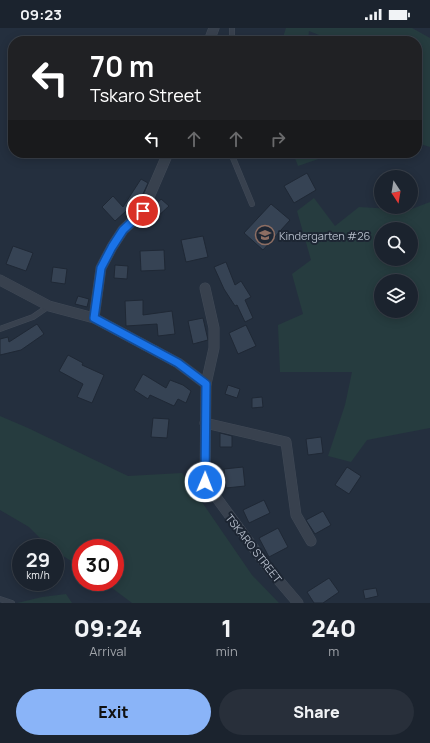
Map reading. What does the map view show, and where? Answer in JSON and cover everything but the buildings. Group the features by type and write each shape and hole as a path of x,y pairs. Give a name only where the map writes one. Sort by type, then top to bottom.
{"street":[{"path":"94,318 101,268 123,230 143,211 166,158"},
{"path":"0,280 49,306 94,318 178,363 206,384"},
{"name":"TSKARO STREET","path":"205,288 214,328 214,348 206,384 205,482 269,569 298,603"},
{"path":"205,423 286,442 296,515 311,541"}],"lane":[{"path":"233,158 252,204"},
{"path":"0,329 33,317 49,306"},
{"path":"0,599 12,603"}],"green space":[{"path":"286,28 412,28 430,38 430,147 422,145 422,36 322,36 309,31 308,36 284,36"},
{"path":"295,158 321,158 298,166"},
{"path":"314,198 335,226 359,207 374,208 374,214 418,214 418,207 430,202 430,428 367,440 351,462 328,456 345,405 352,372 280,372 278,325 303,314 292,274 311,260 297,211"},
{"path":"0,416 128,476 182,473 252,575 279,603 132,603 116,591 124,591 124,539 72,539 72,561 64,557 64,539 41,539 29,527 0,510"},
{"path":"66,594 72,603 17,603 42,597"}],"place":[{"name":"Kindergarten #26","path":"265,235"}],"route":[{"path":"143,211 123,230 101,268 94,318 178,363 206,384 205,482"}]}
